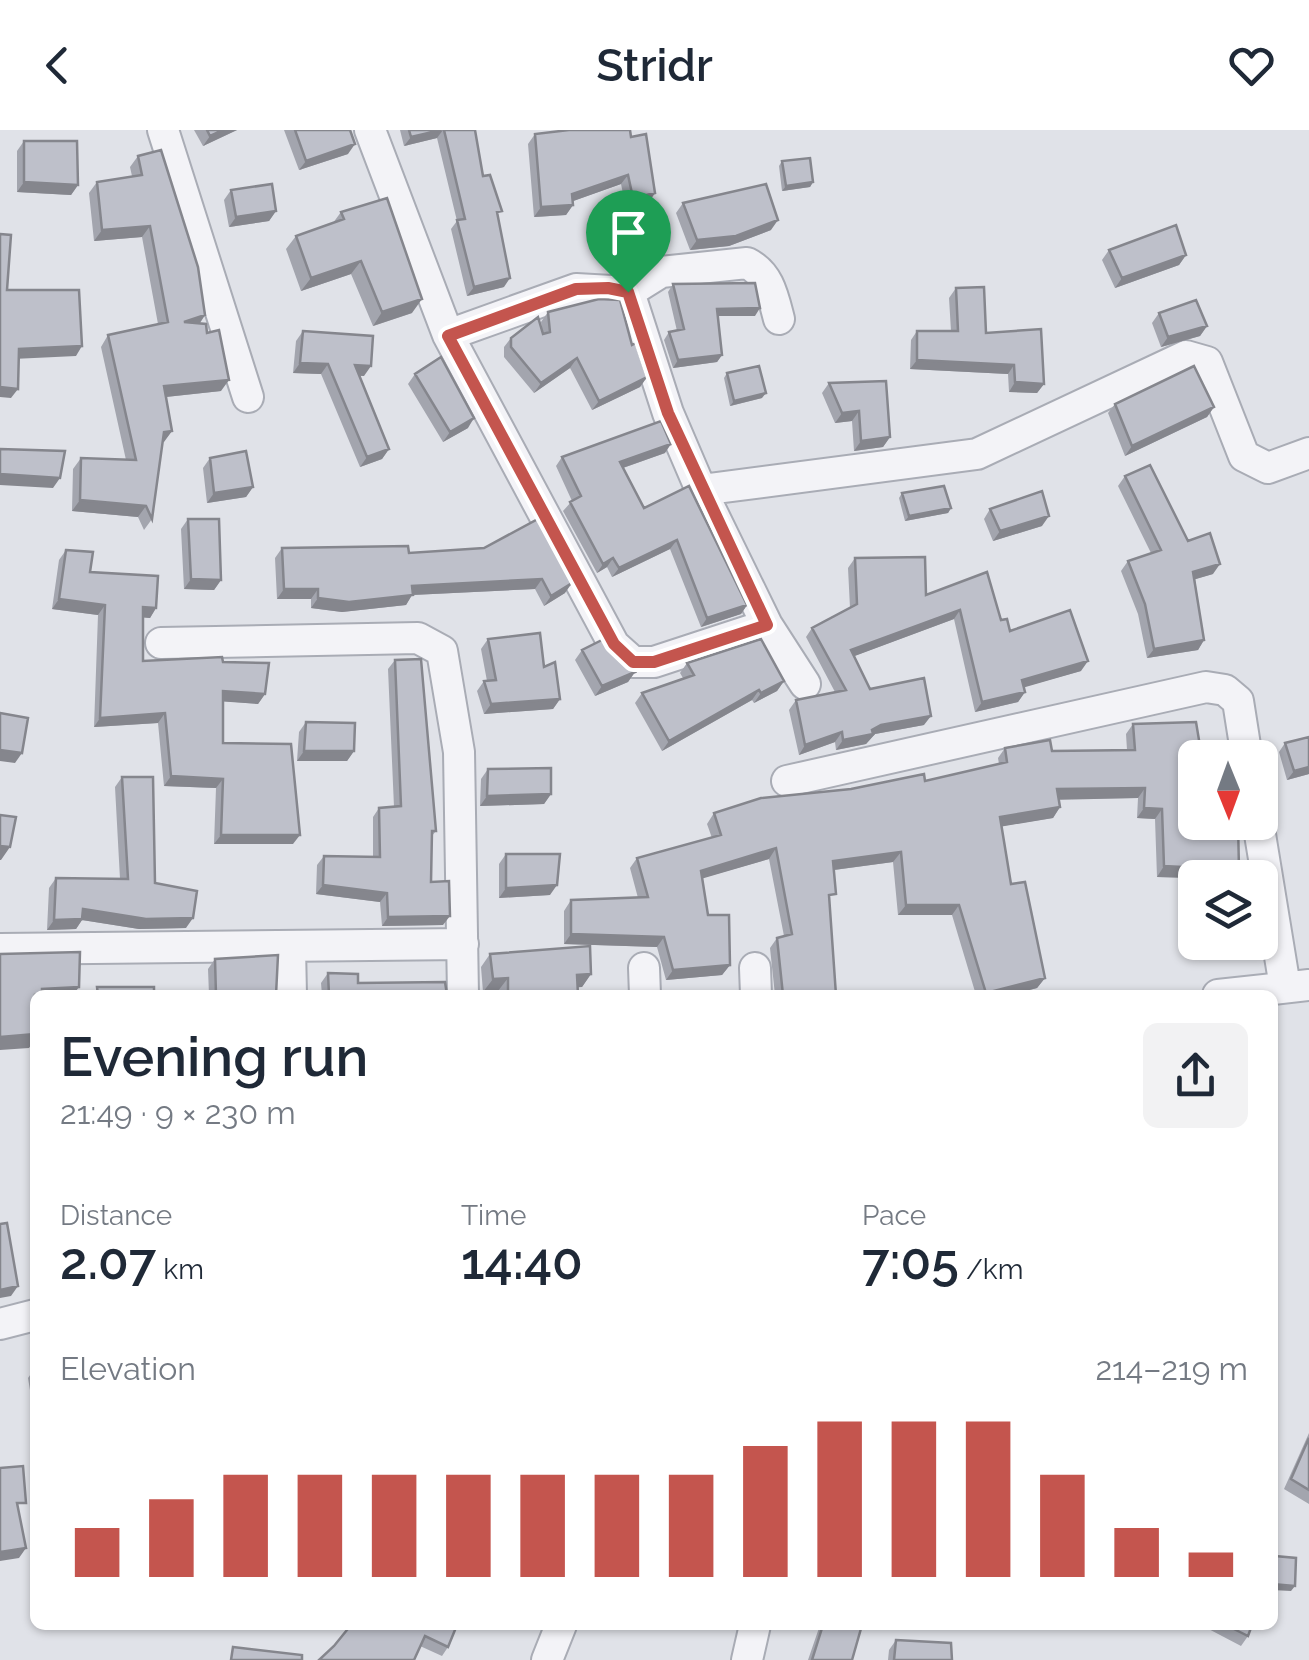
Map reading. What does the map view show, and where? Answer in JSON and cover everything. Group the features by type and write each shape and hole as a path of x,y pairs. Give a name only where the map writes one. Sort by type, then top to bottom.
{"street":[{"path":"163,130 248,397"},
{"path":"370,130 448,336 614,644 633,662 654,662 767,625"},
{"path":"448,336 576,289 628,292 661,272 747,263 758,268 770,286 779,319"},
{"path":"628,292 668,413 702,490 767,625 805,684"},
{"path":"702,490 977,454 1186,356 1206,362 1244,456 1268,468 1309,454"},
{"path":"160,644 418,638 442,651 458,752 463,990"},
{"path":"788,781 1206,687 1225,690 1238,701 1244,740"},
{"path":"1262,840 1297,986 1262,990"},
{"path":"0,949 463,944"},
{"path":"290,947 291,990"},
{"path":"0,1324 30,1316"},
{"path":"547,1660 559,1630"},
{"path":"746,1660 754,1630"}],"building":[{"path":"295,130 350,130 355,144 306,161"},
{"path":"409,130 441,130 411,137"},
{"path":"444,130 475,130 483,176 490,175 502,211 497,212 510,278 474,287 457,220 465,219"},
{"path":"630,130 631,137 646,134 655,193 633,198 628,175 572,194 573,205 541,207 535,134"},
{"path":"24,141 77,141 78,185 24,182"},
{"path":"161,150 198,267 205,315 184,322 206,324 207,333 219,330 229,380 164,386 172,431 164,432 152,519 146,506 80,500 81,458 136,460 108,335 168,322 150,226 102,230 97,182 142,175 138,156"},
{"path":"810,158 813,182 786,186 782,161"},
{"path":"272,184 276,211 236,217 231,190"},
{"path":"766,184 778,220 736,236 697,240 683,203"},
{"path":"387,198 422,299 382,312 361,261 311,278 296,236 344,219 341,212"},
{"path":"1176,225 1186,255 1122,278 1109,250"},
{"path":"0,234 11,235 7,290 79,290 82,346 19,349 18,389 0,387"},
{"path":"755,283 760,308 717,309 722,355 678,360 669,332 684,329 673,284"},
{"path":"984,287 986,333 1041,329 1044,384 1015,382 1014,365 917,360 917,331 958,331 956,288"},
{"path":"599,299 620,300 632,345 636,343 647,377 599,401 577,358 541,383 511,347 511,338 538,317 543,334 550,332 548,312"},
{"path":"1196,300 1207,326 1168,337 1159,313"},
{"path":"303,331 373,336 371,366 355,365 389,449 367,457 328,364 300,363"},
{"path":"441,357 474,418 450,432 415,374"},
{"path":"759,366 766,393 734,401 727,373"},
{"path":"1194,366 1214,407 1132,446 1115,404"},
{"path":"886,381 890,437 861,441 859,411 842,413 829,383"},
{"path":"661,421 671,444 620,462 644,508 689,486 747,605 707,618 677,540 619,568 613,558 603,564 570,502 581,496 562,457"},
{"path":"0,449 65,451 60,478 0,474"},
{"path":"246,451 253,487 214,493 210,458"},
{"path":"1150,465 1188,541 1210,533 1220,564 1193,572 1204,640 1154,649 1145,604 1128,561 1161,550 1125,476"},
{"path":"944,486 951,508 909,516 902,493"},
{"path":"1042,491 1049,516 1000,531 990,509"},
{"path":"188,519 219,519 221,580 191,579"},
{"path":"538,519 572,583 551,596 542,579 412,586 413,595 349,602 318,598 318,589 284,589 282,548 408,546 409,553 484,548"},
{"path":"66,550 93,552 90,572 158,576 156,608 143,607 143,661 222,657 223,662 269,663 265,694 223,691 223,743 291,744 300,835 221,835 223,779 171,776 165,713 100,718 105,605 59,599"},
{"path":"925,557 926,595 987,572 1001,620 1007,619 1010,631 1070,610 1088,661 1022,680 1025,692 982,702 960,610 851,650 870,689 924,678 931,716 881,725 872,730 873,734 843,740 842,732 805,745 796,700 846,690 812,628 857,604 855,558"},
{"path":"540,633 544,667 555,662 560,699 491,704 484,681 496,680 488,639"},
{"path":"761,639 784,681 761,693 759,690 669,741 642,693 694,675 687,663"},
{"path":"602,640 635,672 602,686 582,650"},
{"path":"421,659 436,831 432,831 431,882 449,881 450,916 388,917 387,893 323,885 324,856 380,857 379,808 401,806 395,660"},
{"path":"0,713 28,718 22,753 0,750"},
{"path":"306,722 355,723 354,751 304,751"},
{"path":"1196,722 1199,740 1178,740 1178,840 1238,840 1239,860 1178,860 1178,867 1164,866 1162,809 1144,808 1145,788 1057,789 1060,807 1000,817 1011,884 1025,882 1045,978 985,990 959,905 906,905 901,852 833,861 836,894 829,895 836,990 782,990 777,938 792,934 776,848 701,871 708,915 729,915 730,965 673,970 664,937 571,934 571,900 648,897 637,858 721,835 714,813 761,798 851,789 924,774 925,781 1007,762 1005,748 1050,740 1052,751 1135,750 1133,724"},
{"path":"1309,737 1309,767 1294,771 1285,743"},
{"path":"551,768 551,794 487,796 488,769"},
{"path":"122,777 153,777 155,883 197,891 193,918 146,919 83,909 82,919 54,920 56,878 128,879"},
{"path":"0,815 16,817 10,847 0,846"},
{"path":"506,854 560,854 557,885 506,888"},
{"path":"590,946 591,974 577,975 578,990 508,990 508,978 493,979 490,954"},
{"path":"80,952 79,987 30,990 30,1034 0,1037 0,954"},
{"path":"278,955 276,990 216,990 215,959"},
{"path":"328,973 358,974 358,983 445,982 446,990 329,990"},
{"path":"97,987 154,987 154,990"},
{"path":"7,1223 18,1286 0,1290 0,1224"},
{"path":"1309,1438 1309,1490 1291,1479"},
{"path":"23,1466 26,1503 17,1503 26,1548 0,1552 0,1468"},
{"path":"1278,1556 1296,1558 1295,1586 1278,1585"},
{"path":"347,1630 455,1630 448,1647 425,1636 414,1660 319,1660"},
{"path":"821,1630 861,1630 852,1660 812,1660"},
{"path":"896,1640 951,1643 952,1660 894,1660"},
{"path":"233,1647 302,1655 302,1660 231,1660"}],"route":[{"path":"576,289 628,292 668,413 767,625 654,662 633,662 614,644 448,336 576,289"}]}
